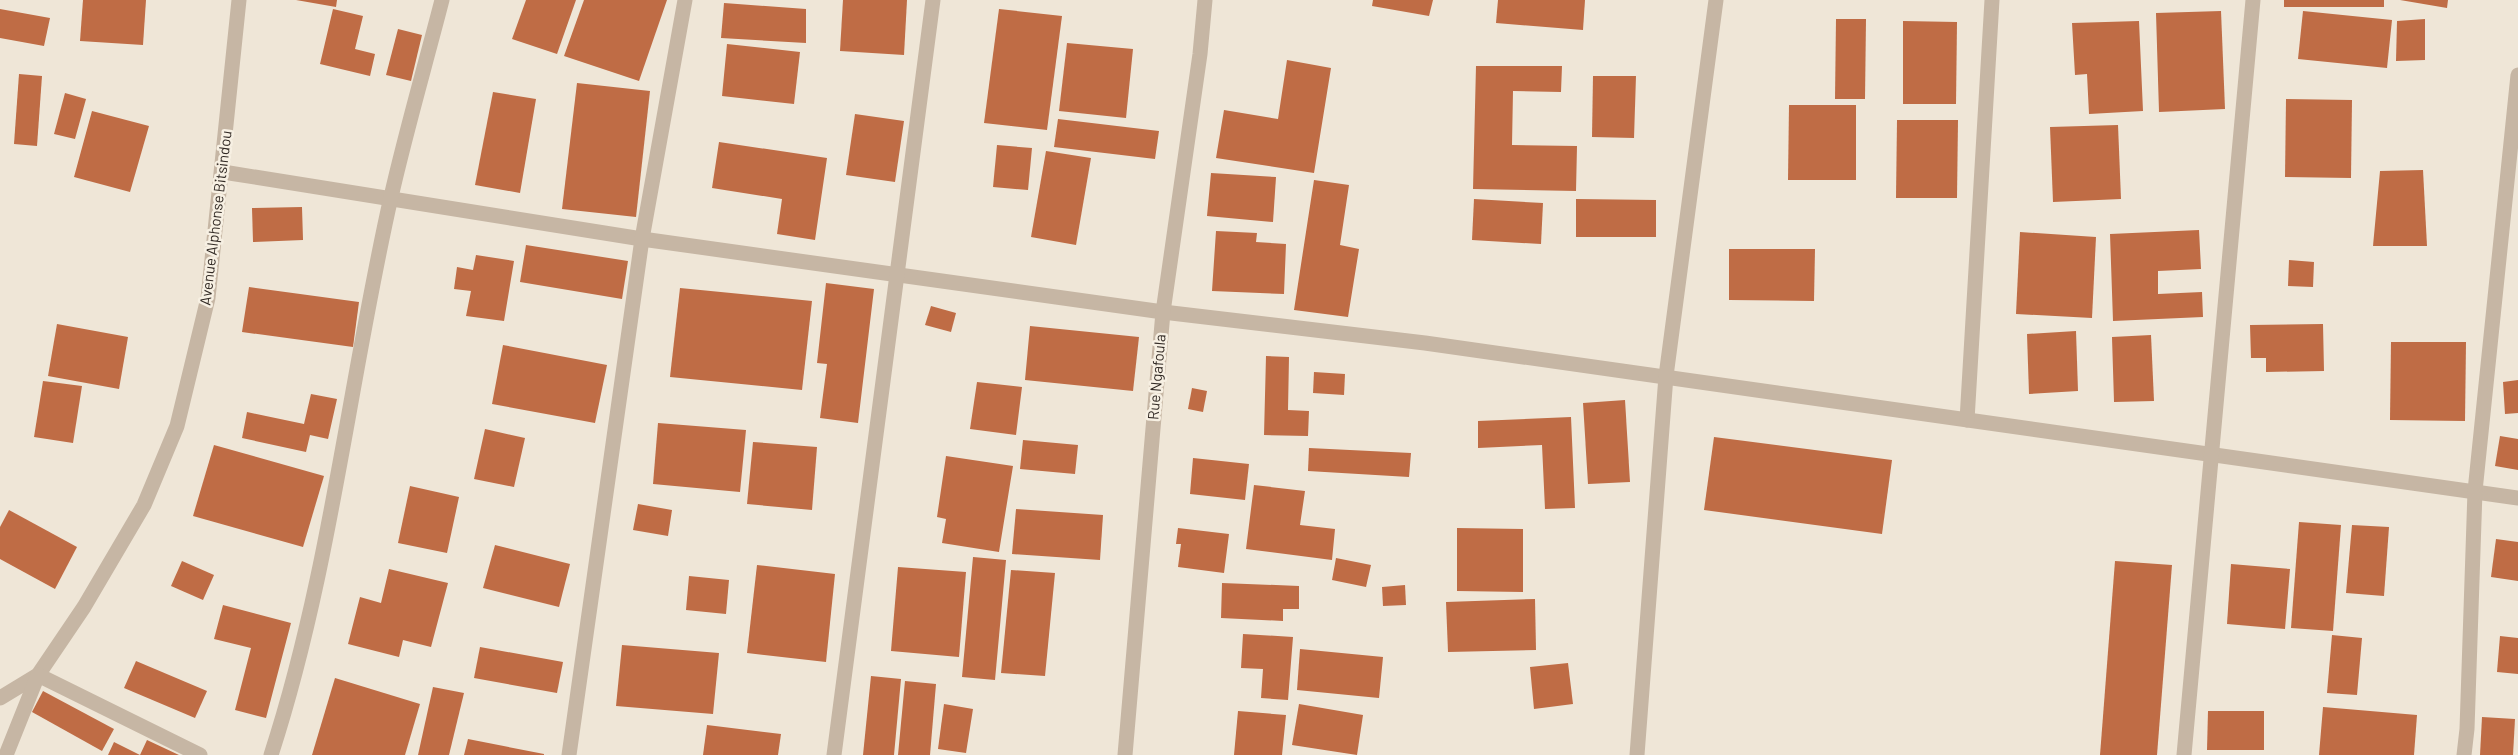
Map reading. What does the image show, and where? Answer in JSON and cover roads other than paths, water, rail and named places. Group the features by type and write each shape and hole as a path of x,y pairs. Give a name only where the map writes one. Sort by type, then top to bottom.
{"street":[{"name":"Avenue Alphonse Bitsindou","path":"0,698 38,675 84,607 144,505 177,426 208,298 223,172 239,0"},
{"path":"271,755 286,707 313,594 391,198 442,0"},
{"path":"569,755 642,238 685,0"},
{"path":"834,755 933,0"},
{"name":"Rue Ngafoula","path":"1125,755 1163,312 1200,54 1204,0"},
{"path":"1636,755 1666,376 1716,0"},
{"path":"1967,420 1992,0"},
{"path":"2184,755 2253,0"},
{"path":"2464,755 2467,729 2475,491 2518,75"},
{"path":"223,172 642,238 1163,312 1425,343 1666,376 2518,498"},
{"path":"6,755 38,675 200,755"}]}
